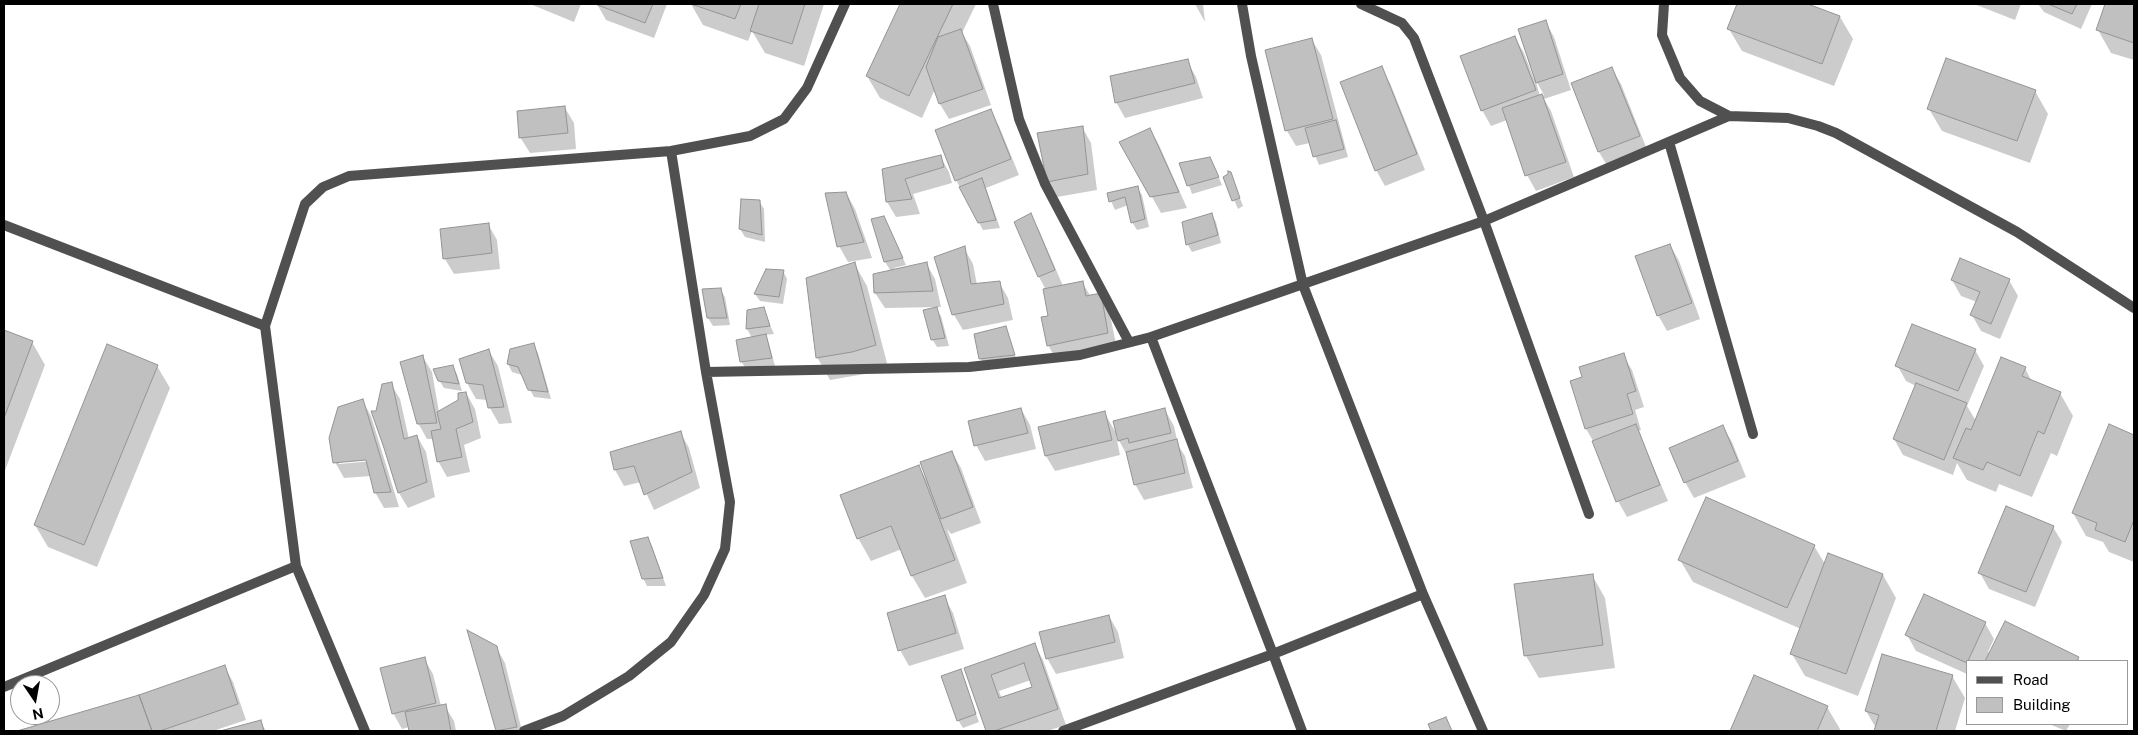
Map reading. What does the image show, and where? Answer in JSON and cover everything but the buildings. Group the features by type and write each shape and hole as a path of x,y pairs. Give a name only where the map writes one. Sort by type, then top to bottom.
{"street":[{"path":"365,731 296,566 265,326 305,204 323,187 349,176 671,151 750,136 784,119 807,88 845,4"},
{"path":"993,4 1019,119 1041,174 1130,342"},
{"path":"1242,4 1250,56 1303,285 1423,594 1483,731"},
{"path":"1361,4 1402,22 1414,38 1484,221 1590,514"},
{"path":"1664,4 1662,35 1680,78 1700,101 1728,116"},
{"path":"706,372 969,367 1080,355 1151,337 1484,221 1728,116 1788,118 1836,133 2017,232 2134,308"},
{"path":"1669,142 1753,434"},
{"path":"524,731 563,716 629,676 671,642 704,595 725,549 730,502 706,372 671,151"},
{"path":"4,225 265,326"},
{"path":"1151,337 1302,731"},
{"path":"4,687 296,566"},
{"path":"1063,731 1273,654 1423,594"}]}
